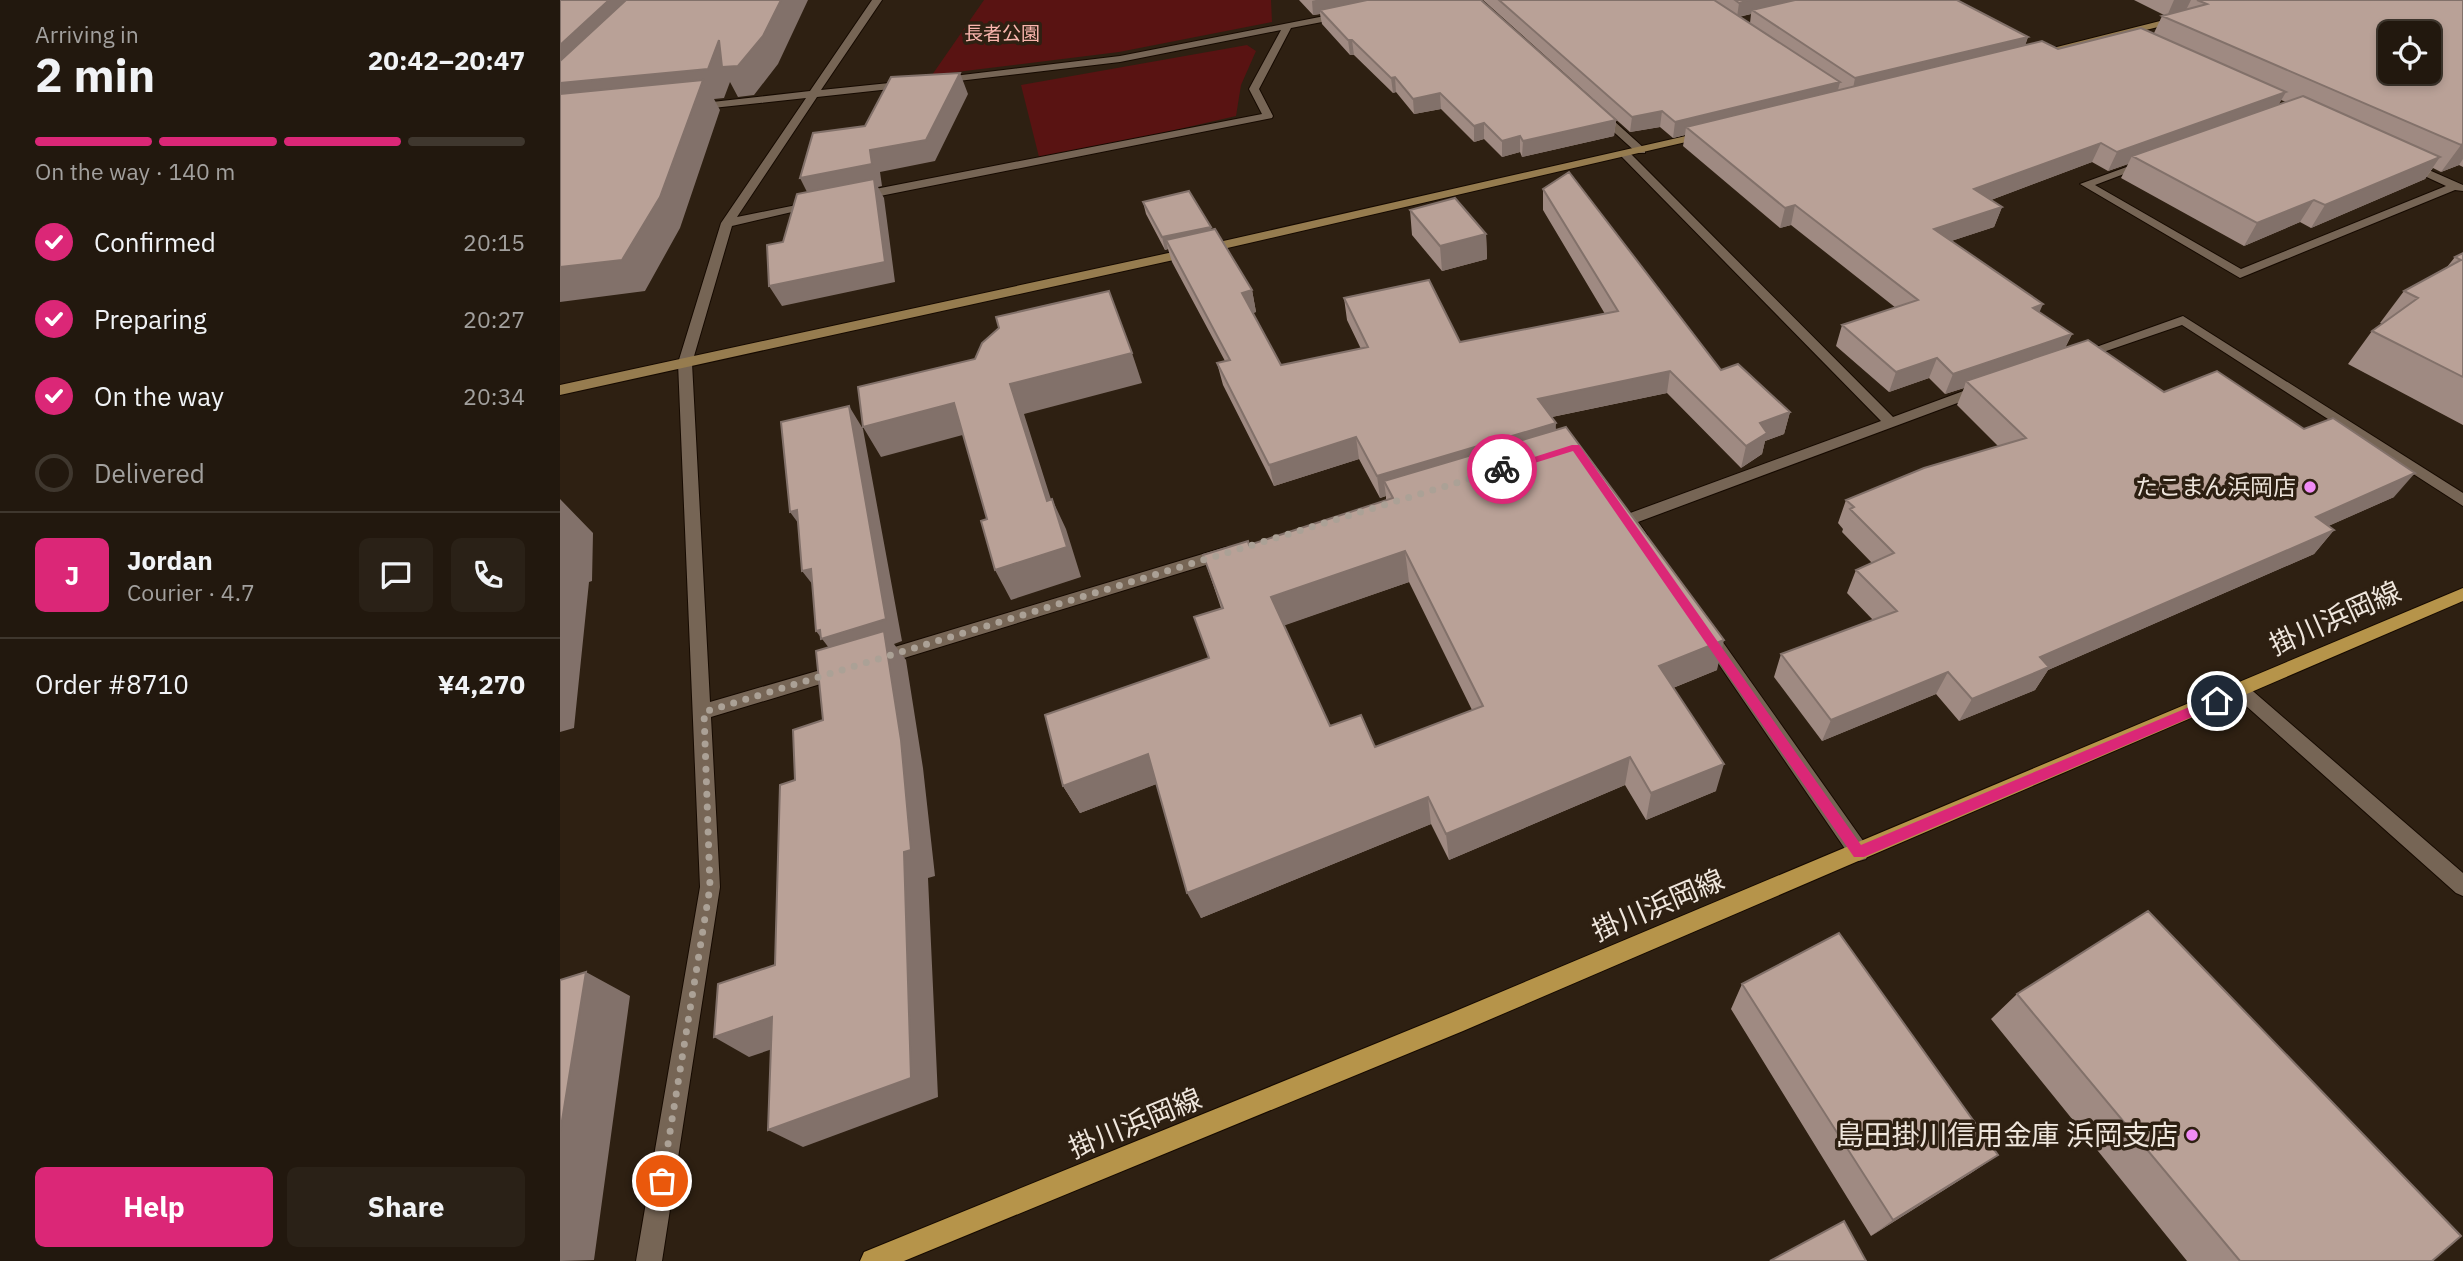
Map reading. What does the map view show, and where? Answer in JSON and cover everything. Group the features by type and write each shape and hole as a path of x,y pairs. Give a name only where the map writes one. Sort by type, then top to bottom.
{"main road":[{"name":"掛川浜岡線","path":"873,1261 1287,1093 2241,691 2463,594"}],"street":[{"path":"649,1261 710,887 704,712 685,363 727,223 877,0"},
{"path":"934,81 1120,59 1354,13"},
{"path":"2018,58 2189,17"},
{"path":"849,199 1268,117 1254,89 1288,26"},
{"path":"2122,34 2134,39"},
{"path":"680,108 920,83"},
{"path":"1592,107 1641,151"},
{"path":"560,390 1626,155 1719,131"},
{"path":"1626,155 1889,421"},
{"path":"2163,157 2086,184 2240,275 2459,188"},
{"path":"2392,157 2459,188"},
{"path":"727,223 822,204"},
{"path":"2068,359 2183,320 2463,500"},
{"path":"1652,555 1625,515 2004,382"},
{"path":"704,712 1245,548"},
{"path":"1700,623 1859,852"},
{"path":"2241,691 2463,886"}],"green space":[{"name":"長者公園","path":"984,0 1271,0 1272,22 1119,52 932,75"},
{"path":"1247,45 1256,51 1241,85 1236,116 1040,161 1021,85"}],"building":[{"path":"560,0 609,0 560,45"},
{"path":"626,0 781,0 763,36 738,66 722,67 719,40 708,69 560,83 560,61"},
{"path":"1367,0 1481,0 1616,120 1523,141 1520,136 1502,141 1484,123 1474,126 1440,93 1413,99 1395,77 1391,78 1352,40 1348,40 1320,10"},
{"path":"1499,0 1714,0 1840,82 1675,122 1662,111 1632,117"},
{"path":"1795,0 1957,0 2028,37 1855,78 1752,10"},
{"path":"2197,0 2463,0 2463,144 2461,145 2162,16 2207,4"},
{"path":"2141,28 2286,92 2117,152 2101,143 1974,189 2002,207 1934,229 2043,304 2033,308 2072,334 1953,374 1937,358 1896,372 1842,325 1918,300 1795,205 1785,208 1686,127 2042,41 2058,49"},
{"path":"960,73 926,140 870,150 872,164 800,178 813,133 865,126 891,77"},
{"path":"703,80 660,197 622,260 560,267 560,94"},
{"path":"2303,96 2440,157 2325,205 2314,200 2257,223 2132,156"},
{"path":"1569,172 1721,370 1738,364 1790,412 1760,423 1767,433 1746,446 1670,371 1538,399 1556,423 1377,476 1356,437 1269,465 1217,363 1230,360 1166,240 1215,229 1252,290 1242,293 1281,365 1368,347 1344,298 1429,280 1460,342 1618,311 1543,189"},
{"path":"874,179 885,262 769,286 767,245 783,242 797,194"},
{"path":"1189,191 1211,227 1162,237 1143,202"},
{"path":"1455,198 1486,234 1440,246 1410,210"},
{"path":"2463,253 2463,377 2372,331 2418,298 2404,291 2461,260 2455,257"},
{"path":"1109,291 1132,353 1010,384 1047,501 1052,499 1067,547 995,570 981,521 987,519 954,403 863,427 858,387 975,359 982,343 999,328 996,317"},
{"path":"2088,340 2164,392 2217,371 2304,429 2333,418 2415,473 2316,517 2334,530 2040,657 2049,667 1972,699 1948,672 1831,720 1781,654 1897,611 1856,570 1894,553 1850,509 1854,507 1846,500 1924,468 2026,438 1966,381"},
{"path":"849,406 886,619 821,639 820,630 816,631 811,569 802,571 797,510 790,512 781,422"},
{"path":"1566,427 1724,640 1659,666 1724,764 1651,793 1630,757 1446,834 1428,797 1187,893 1148,754 1063,786 1045,715 1209,658 1194,617 1223,608 1203,555 1248,541 1249,545 1393,498 1384,481","holes":["1405,551 1483,706 1375,747 1361,715 1330,726 1271,597"]},
{"path":"884,631 901,740 911,850 904,852 911,1078 768,1130 772,1017 714,1037 718,984 775,965 780,785 795,780 793,730 823,720 816,651"},
{"name":"島田掛川信用金庫 浜岡支店","path":"2148,911 2461,1236 2432,1261 2240,1261 2017,994"},
{"path":"1839,933 1998,1155 1893,1220 1742,984"},
{"path":"586,972 560,1133 560,980"},
{"path":"1844,1221 1866,1261 1770,1261"}],"way so far":[{"path":"662,1181 710,887 704,712 1502,469"}],"place":[{"name":"たこまん浜岡店","path":"2310,487"},
{"name":"島田掛川信用金庫 浜岡支店","path":"2192,1135"}],"route":[{"path":"1502,469 1575,447 1859,852 2217,701"}]}
